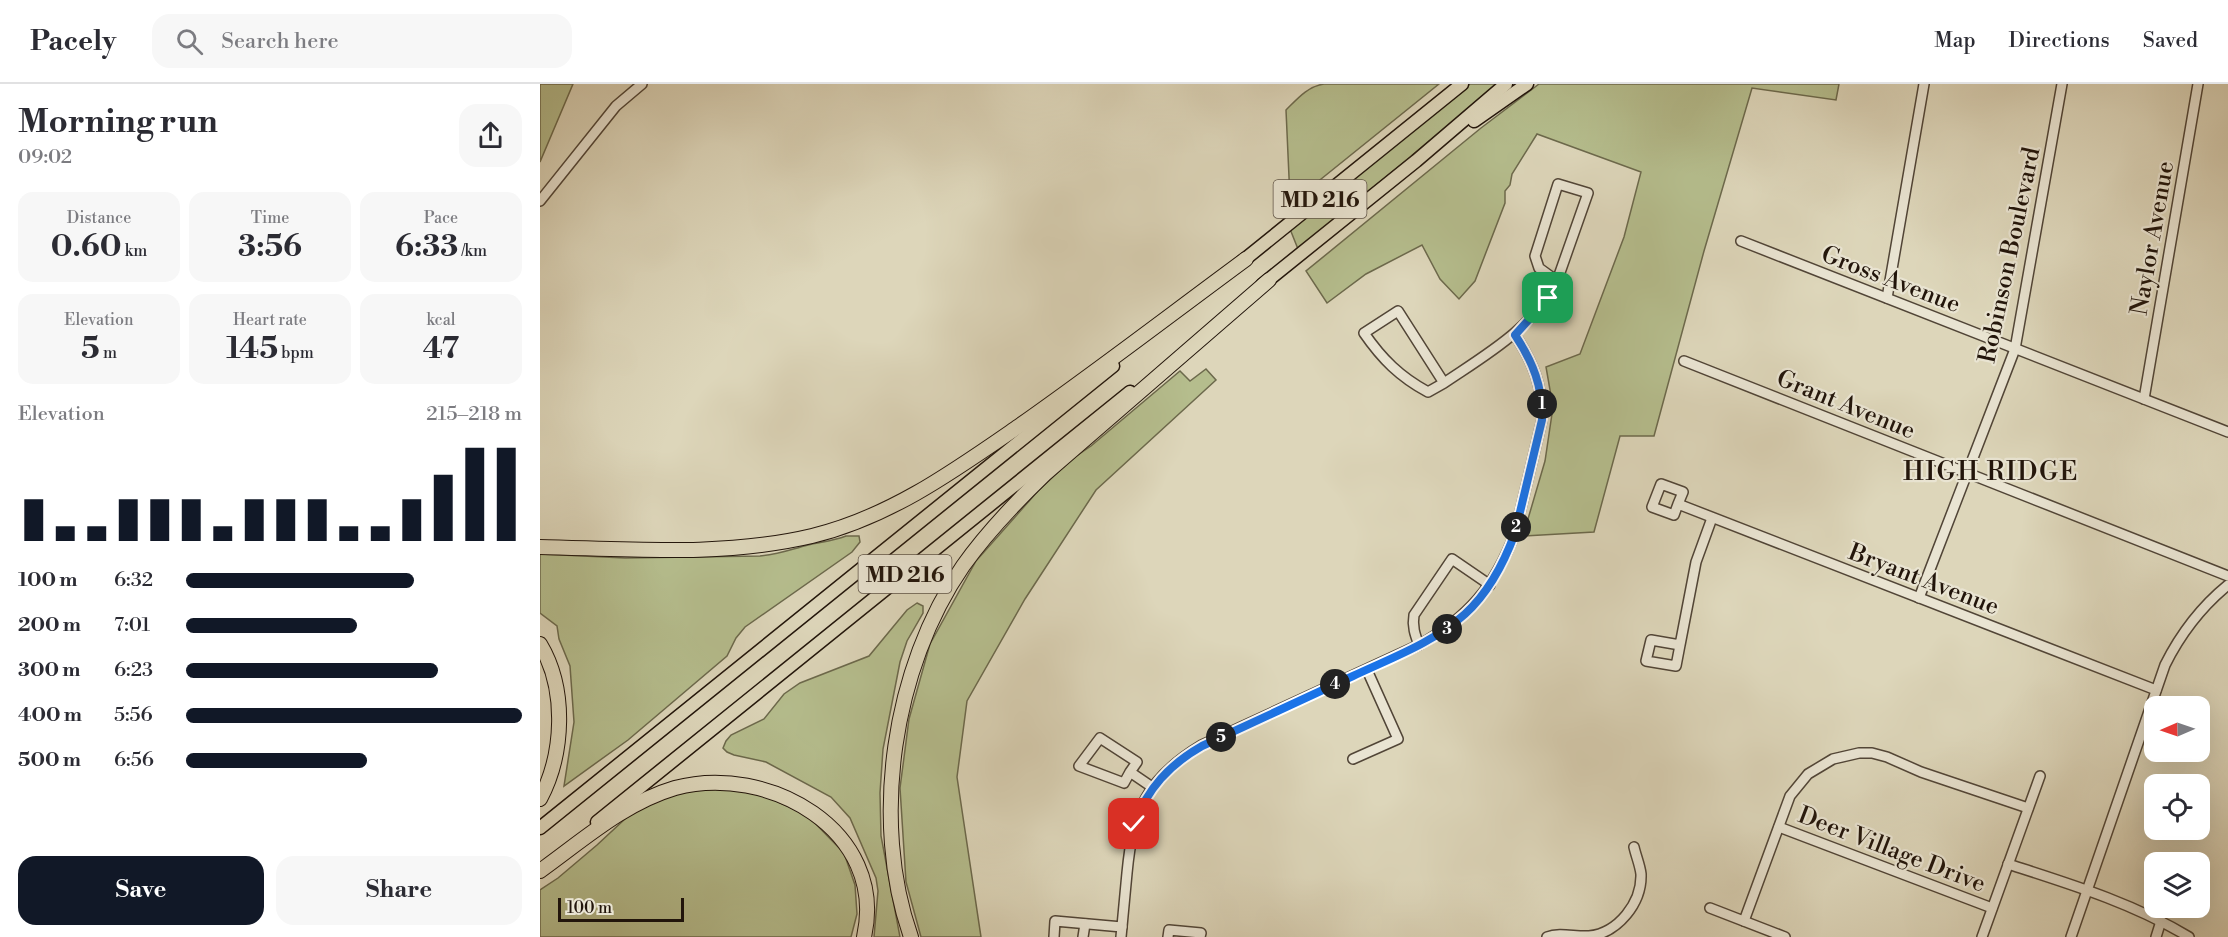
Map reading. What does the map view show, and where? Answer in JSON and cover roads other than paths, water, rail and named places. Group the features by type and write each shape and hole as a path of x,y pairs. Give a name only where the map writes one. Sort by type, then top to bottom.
{"highway":[{"path":"540,547 707,549 757,546 812,536 870,516 914,496 948,475 1065,393 1246,259"},
{"path":"911,937 899,891 894,853 891,818 894,762 898,731 909,685 928,632 946,596 963,567 990,531 1021,497 1269,280"},
{"path":"540,644 557,696 559,719 553,769 540,800"},
{"path":"540,870 621,813 657,794 698,784 741,784 760,788 799,803 834,830 847,847 858,868 864,889 867,912 864,937"}],"main road":[{"path":"1395,139 1455,84"},
{"name":"MD 216","path":"540,828 1462,84"},
{"name":"MD 216","path":"540,870 1416,161 1506,84"},
{"path":"1416,161 1527,84"}],"street":[{"path":"540,201 616,106 642,84"},
{"path":"1887,298 1924,84"},
{"name":"Robinson Boulevard","path":"1919,598 2015,349 2062,84"},
{"name":"Naylor Avenue","path":"2144,399 2198,84"},
{"path":"1444,383 1398,311 1364,333 1377,353 1391,368 1407,381 1428,392 1444,383 1515,335 1540,310 1557,281 1588,193 1558,184 1535,256 1539,268 1557,281"},
{"name":"Gross Avenue","path":"1741,241 2228,432"},
{"path":"1053,937 1055,921 1122,932 1134,824 1142,803 1152,787 1177,761 1202,746 1419,645 1453,624 1476,603 1490,585 1515,533 1542,420 1543,406 1538,378 1527,352 1515,335"},
{"name":"Grant Avenue","path":"1684,362 2228,576"},
{"name":"Bryant Avenue","path":"1678,504 2156,690"},
{"path":"1680,645 1696,562 1712,518"},
{"path":"1419,645 1414,631 1414,615 1452,559 1490,585"},
{"path":"2071,937 2165,665 2183,632 2204,607 2228,585"},
{"path":"1353,759 1398,739 1367,670"},
{"path":"1100,738 1137,762 1130,772 1124,783 1079,766 1100,738"},
{"path":"1744,921 1790,796 1808,774 1833,759 1859,753 1872,753 2028,808"},
{"path":"1130,772 1152,787"},
{"path":"1983,937 2040,776"},
{"name":"Deer Village Drive","path":"1779,827 1992,908"},
{"path":"1547,937 1561,934 1595,935 1604,933 1622,921 1634,901 1641,877 1634,847"},
{"path":"2008,864 2086,890 2161,921 2189,937"},
{"path":"1710,908 1785,937"},
{"path":"2156,937 2161,921"},
{"path":"1083,937 1084,924"},
{"path":"1168,937 1169,930 1201,933 1200,937"}],"district":[{"name":"HIGH RIDGE","path":"1991,471"}]}
